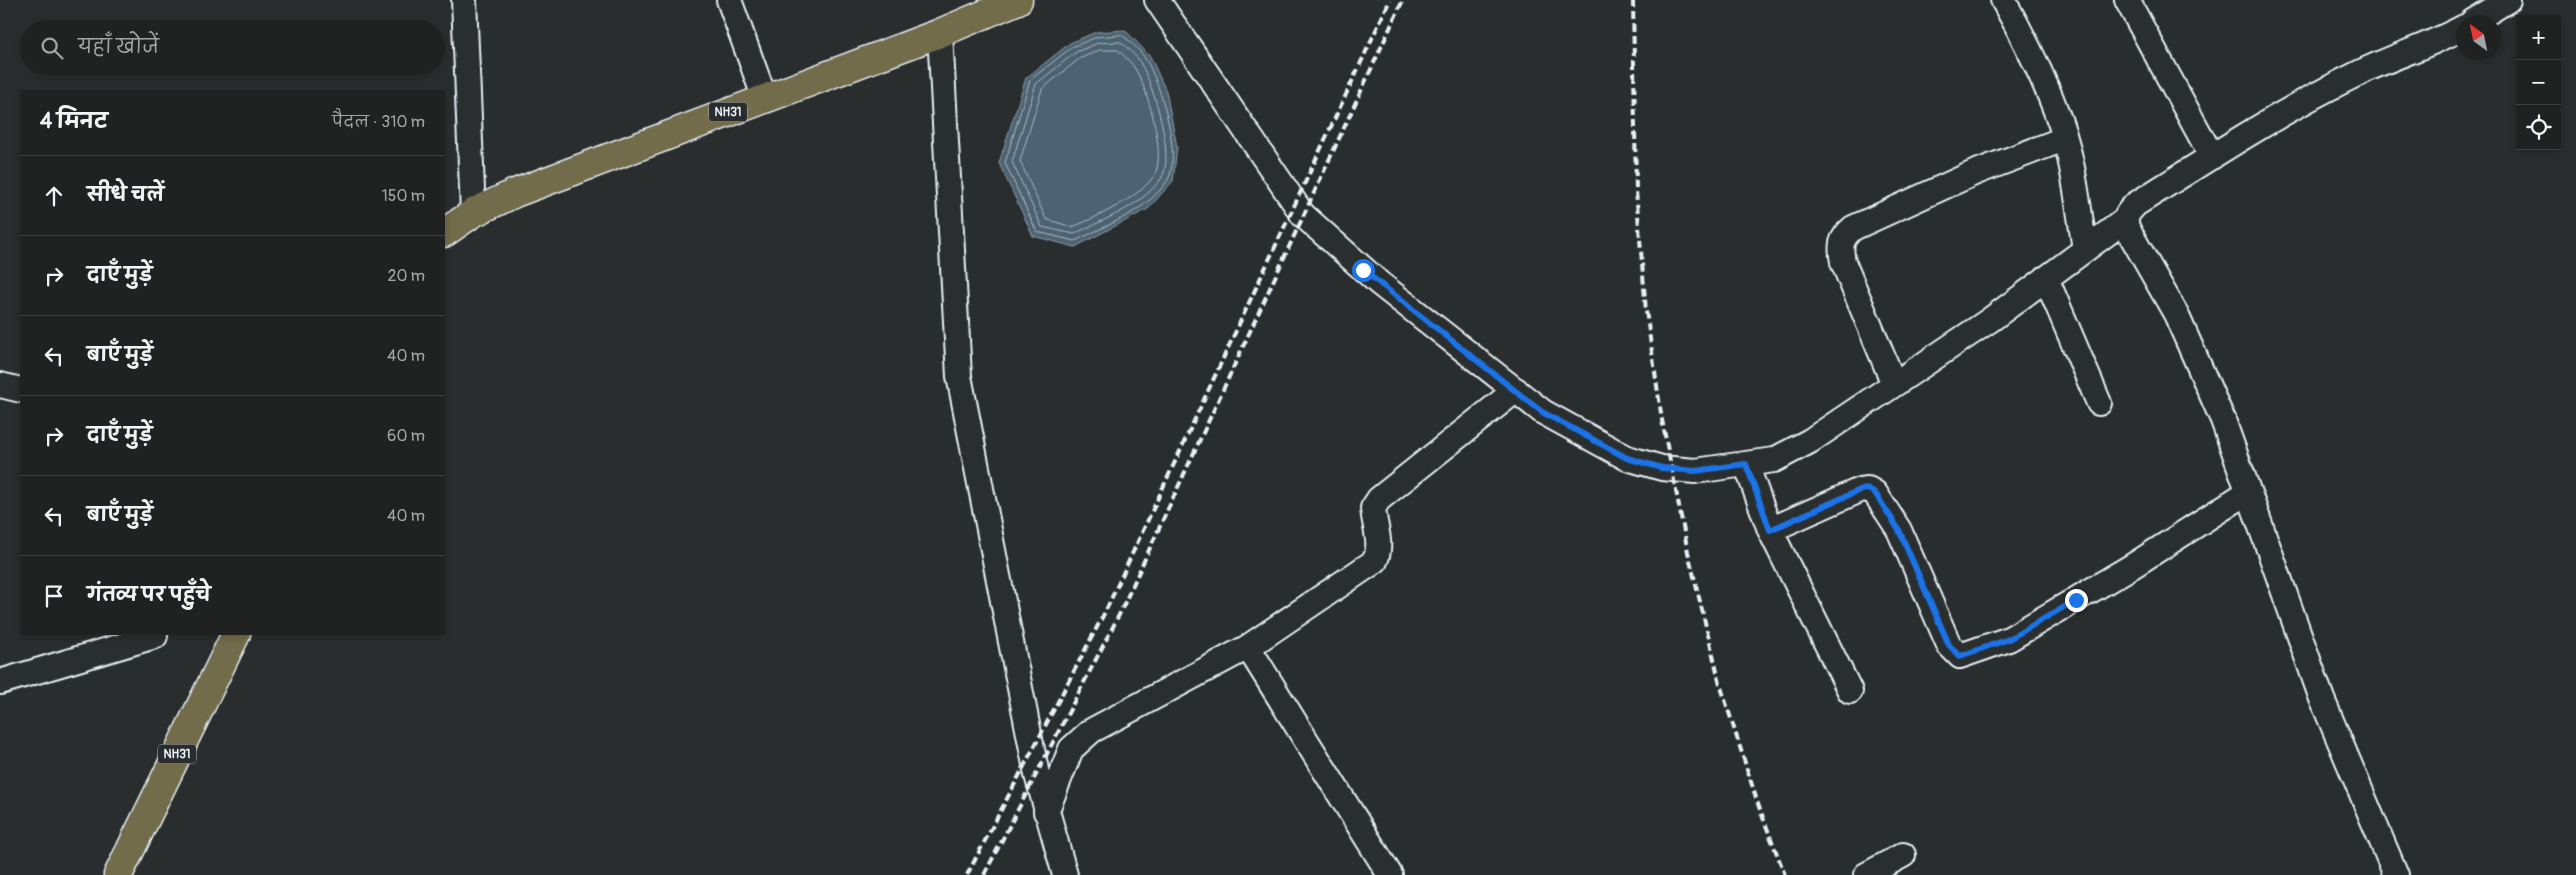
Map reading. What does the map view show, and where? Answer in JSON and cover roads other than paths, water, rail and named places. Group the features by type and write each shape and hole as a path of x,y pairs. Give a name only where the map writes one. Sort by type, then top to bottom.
{"highway":[{"name":"NH31","path":"445,232 473,213 515,193 940,32 1018,0"},
{"name":"NH31","path":"118,875 236,635"}],"street":[{"path":"464,0 473,213"},
{"path":"729,0 765,99"},
{"path":"1157,0 1302,215 1374,279 1542,412 1627,458 1662,468 1695,471 1774,460 1810,441 1990,320 2125,220"},
{"path":"2004,0 2039,72 2060,123 2074,179 2085,249"},
{"path":"2127,0 2212,157"},
{"path":"2483,15 2508,0"},
{"path":"940,32 959,376 1046,812 1065,875"},
{"path":"2396,875 2322,699 2223,420 2176,314 2127,228 2125,220 2127,214 2136,204 2287,112 2356,75 2437,42 2456,32"},
{"path":"1894,384 1843,262 1840,246 1844,236 1853,228 1974,173 2064,139"},
{"path":"2046,278 2099,403"},
{"path":"0,385 20,390"},
{"path":"1046,812 1072,749 1091,731 1248,647 1375,561 1379,553 1373,508 1380,498 1516,390"},
{"path":"1746,464 1770,530 1850,690"},
{"path":"1770,530 1860,490 1868,489 1875,493 1899,530 1949,645 1960,656 2009,639 2134,565 2248,492"},
{"path":"0,682 155,636"},
{"path":"1248,647 1390,875"},
{"path":"1866,875 1903,855"}],"water":[{"path":"1125,30 1150,56 1166,91 1177,147 1173,181 1148,209 1075,247 1033,236 999,163 1026,78 1070,43 1096,32"}],"railway":[{"path":"967,875 1106,610 1390,0"},
{"path":"984,875 1119,615 1403,0"},
{"path":"1633,0 1636,191 1646,311 1662,420 1688,552 1720,684 1759,807 1785,875"}]}
